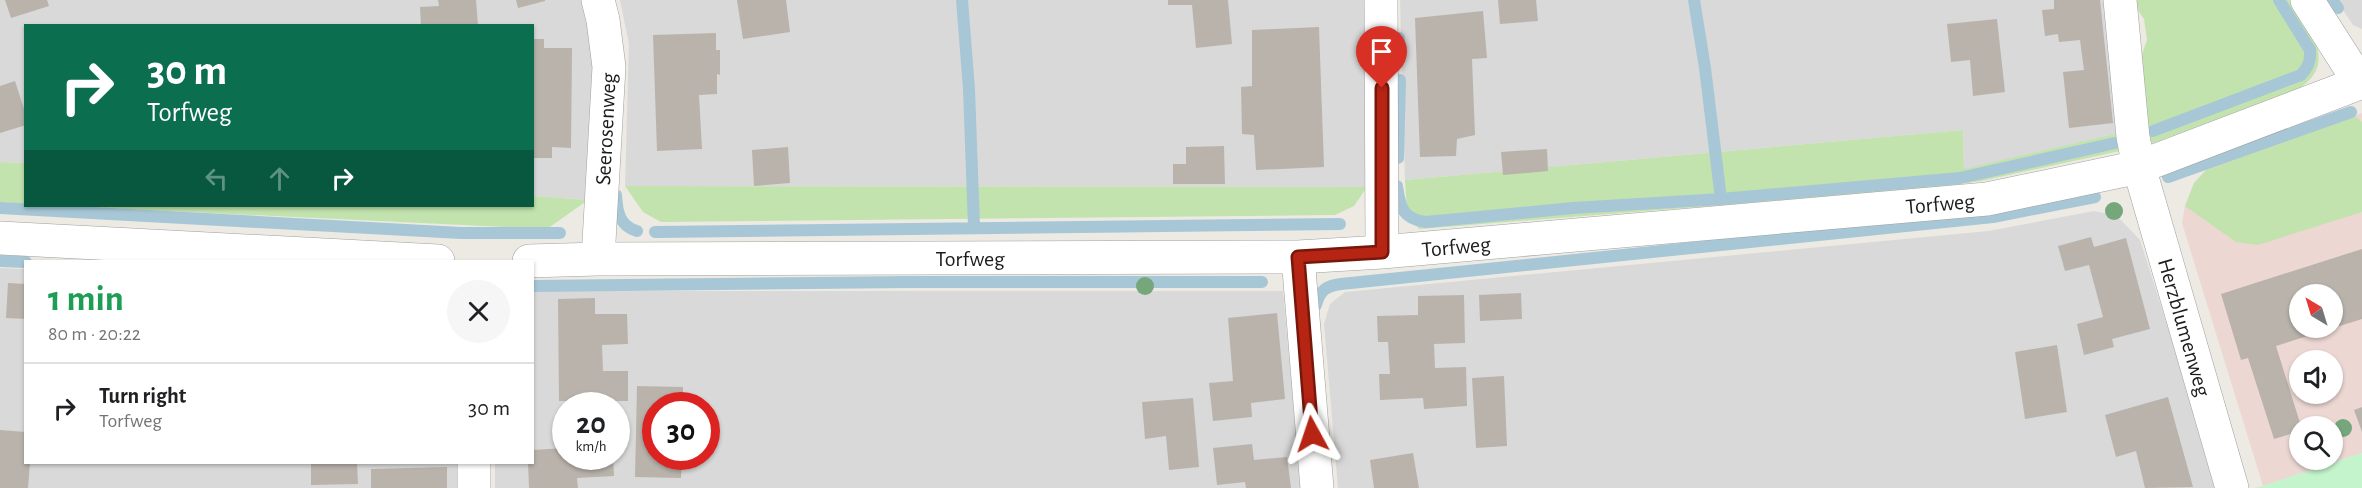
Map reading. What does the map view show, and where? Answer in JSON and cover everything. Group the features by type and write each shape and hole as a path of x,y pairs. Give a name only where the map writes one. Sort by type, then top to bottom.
{"street":[{"name":"Seerosenweg","path":"598,0 609,68 598,258"},
{"path":"1381,0 1382,252"},
{"name":"Herzblumenweg","path":"2120,0 2133,137 2139,167 2232,488"},
{"path":"2307,0 2361,83"},
{"name":"Torfweg","path":"534,261 598,258 1298,257 1382,252 1987,199 2139,167 2361,83"},
{"path":"0,238 419,260"},
{"path":"1298,257 1317,488"},
{"path":"474,464 474,488"}],"shaded area":[{"path":"0,0 584,0 595,72 588,200 534,196 534,24 24,24 24,163 0,162"},
{"path":"620,0 1370,0 1367,187 625,186 629,44"},
{"path":"1400,0 2110,0 2123,132 1964,170 1963,130 1405,180"},
{"path":"2336,0 2362,0 2362,29 2353,25"},
{"path":"2362,113 2362,453 2343,459 2343,416 2289,416 2289,470 2311,470 2263,486 2182,223 2185,206 2194,183 2206,170"},
{"path":"2094,211 2117,216 2140,240 2219,488 1338,488 1324,324 1330,304 1345,292 1989,231"},
{"path":"0,268 24,269 24,464 459,464 460,488 0,488"},
{"path":"534,291 1283,291 1301,488 495,488 495,464 534,464"}],"green space":[{"path":"2131,0 2289,0 2305,22 2317,46 2319,57 2317,68 2310,79 2298,89 2153,143 2145,137 2137,68 2147,40 2144,19"},
{"path":"2355,116 2362,122 2362,212 2258,245 2236,242 2185,206 2194,183 2206,170"},
{"path":"1963,130 1964,169 2123,132 2120,151 1981,181 1926,189 1419,229 1407,210 1405,180"},
{"path":"0,162 24,163 24,204 0,202"},
{"path":"625,186 1367,187 1354,206 1335,215 661,222 643,212"},
{"path":"534,196 588,200 547,229 84,207 534,207"},
{"path":"2362,453 2362,488 2254,488 2311,470 2343,470 2343,459"}],"building":[{"path":"5,0 47,0 49,6 11,18"},
{"path":"438,0 476,0 478,24 421,24 420,7 439,6"},
{"path":"516,0 545,0 545,1 518,8"},
{"path":"737,0 786,0 790,32 743,39"},
{"path":"1168,0 1228,0 1232,44 1196,48 1192,5 1168,5"},
{"path":"1498,0 1536,0 1538,21 1500,24"},
{"path":"2054,0 2100,0 2113,123 2069,128 2063,72 2084,70 2080,40 2059,42 2058,34 2045,36 2042,10 2054,9"},
{"path":"1483,11 1487,58 1472,59 1475,135 1457,139 1456,156 1420,157 1415,18"},
{"path":"1997,19 2005,92 1973,96 1970,60 1951,62 1947,24"},
{"path":"1319,27 1324,167 1256,170 1254,135 1242,134 1241,87 1252,86 1252,30"},
{"path":"716,33 716,50 720,50 717,94 699,95 702,149 657,151 653,35"},
{"path":"534,39 544,39 544,48 572,48 571,148 552,147 552,158 534,158"},
{"path":"15,81 24,109 24,126 0,133 0,86"},
{"path":"1224,146 1225,184 1173,184 1173,164 1186,164 1186,147"},
{"path":"788,147 790,183 754,186 752,150"},
{"path":"1547,149 1548,171 1503,175 1501,152"},
{"path":"2091,237 2094,247 2126,238 2150,329 2112,339 2114,347 2084,355 2077,324 2103,317 2089,265 2065,271 2058,246"},
{"path":"2362,249 2362,319 2343,325 2343,284 2289,284 2289,338 2301,338 2276,346 2289,388 2289,404 2294,404 2298,416 2289,416 2289,434 2274,439 2248,358 2241,360 2221,294"},
{"path":"8,283 24,284 24,319 6,318"},
{"path":"1521,293 1522,319 1480,321 1479,295"},
{"path":"1464,295 1465,343 1434,344 1435,368 1466,367 1467,406 1424,409 1423,398 1380,400 1379,374 1390,374 1388,342 1378,342 1377,316 1418,315 1418,296"},
{"path":"595,298 595,314 627,314 628,344 602,345 603,371 628,371 628,392 559,392 558,299"},
{"path":"1277,313 1285,399 1251,403 1252,417 1213,421 1209,383 1233,381 1228,318"},
{"path":"2057,345 2067,412 2025,419 2015,352"},
{"path":"1504,376 1507,446 1476,448 1472,378"},
{"path":"637,386 683,387 683,392 642,392 642,470 681,470 681,478 635,477"},
{"path":"2168,397 2193,487 2145,488 2136,451 2116,457 2105,415"},
{"path":"1193,398 1199,467 1169,470 1166,436 1145,439 1142,402"},
{"path":"2362,407 2362,432 2354,410"},
{"path":"0,430 24,432 24,464 30,464 28,488 0,488"},
{"path":"1252,444 1254,460 1287,457 1291,488 1246,488 1245,482 1217,485 1213,448"},
{"path":"552,449 552,470 614,470 614,476 577,478 578,488 529,488 528,464 534,464 534,450"},
{"path":"1413,453 1419,488 1374,488 1370,460"},
{"path":"311,464 357,464 358,484 311,485"},
{"path":"447,467 447,488 371,488 371,469"}],"waterway":[{"path":"962,0 969,89 974,227"},
{"path":"1694,0 1721,199"},
{"path":"2153,131 2301,75 2308,64 2310,50 2279,0"},
{"path":"2332,0 2338,8"},
{"path":"1399,38 1399,56"},
{"path":"1398,158 1400,80"},
{"path":"2168,177 2351,112"},
{"path":"1397,186 1404,211 1412,218 1426,222 1573,208 1721,199 1960,178 2115,143"},
{"path":"616,195 620,217 626,226 637,231"},
{"path":"1316,305 1324,290 1341,284 1993,217 2095,197"},
{"path":"0,208 461,233 560,233"},
{"path":"655,232 1340,224"},
{"path":"0,261 24,262"},
{"path":"534,286 908,282 1262,282"}],"route":[{"path":"1312,434 1298,257 1382,252 1382,88"}]}
